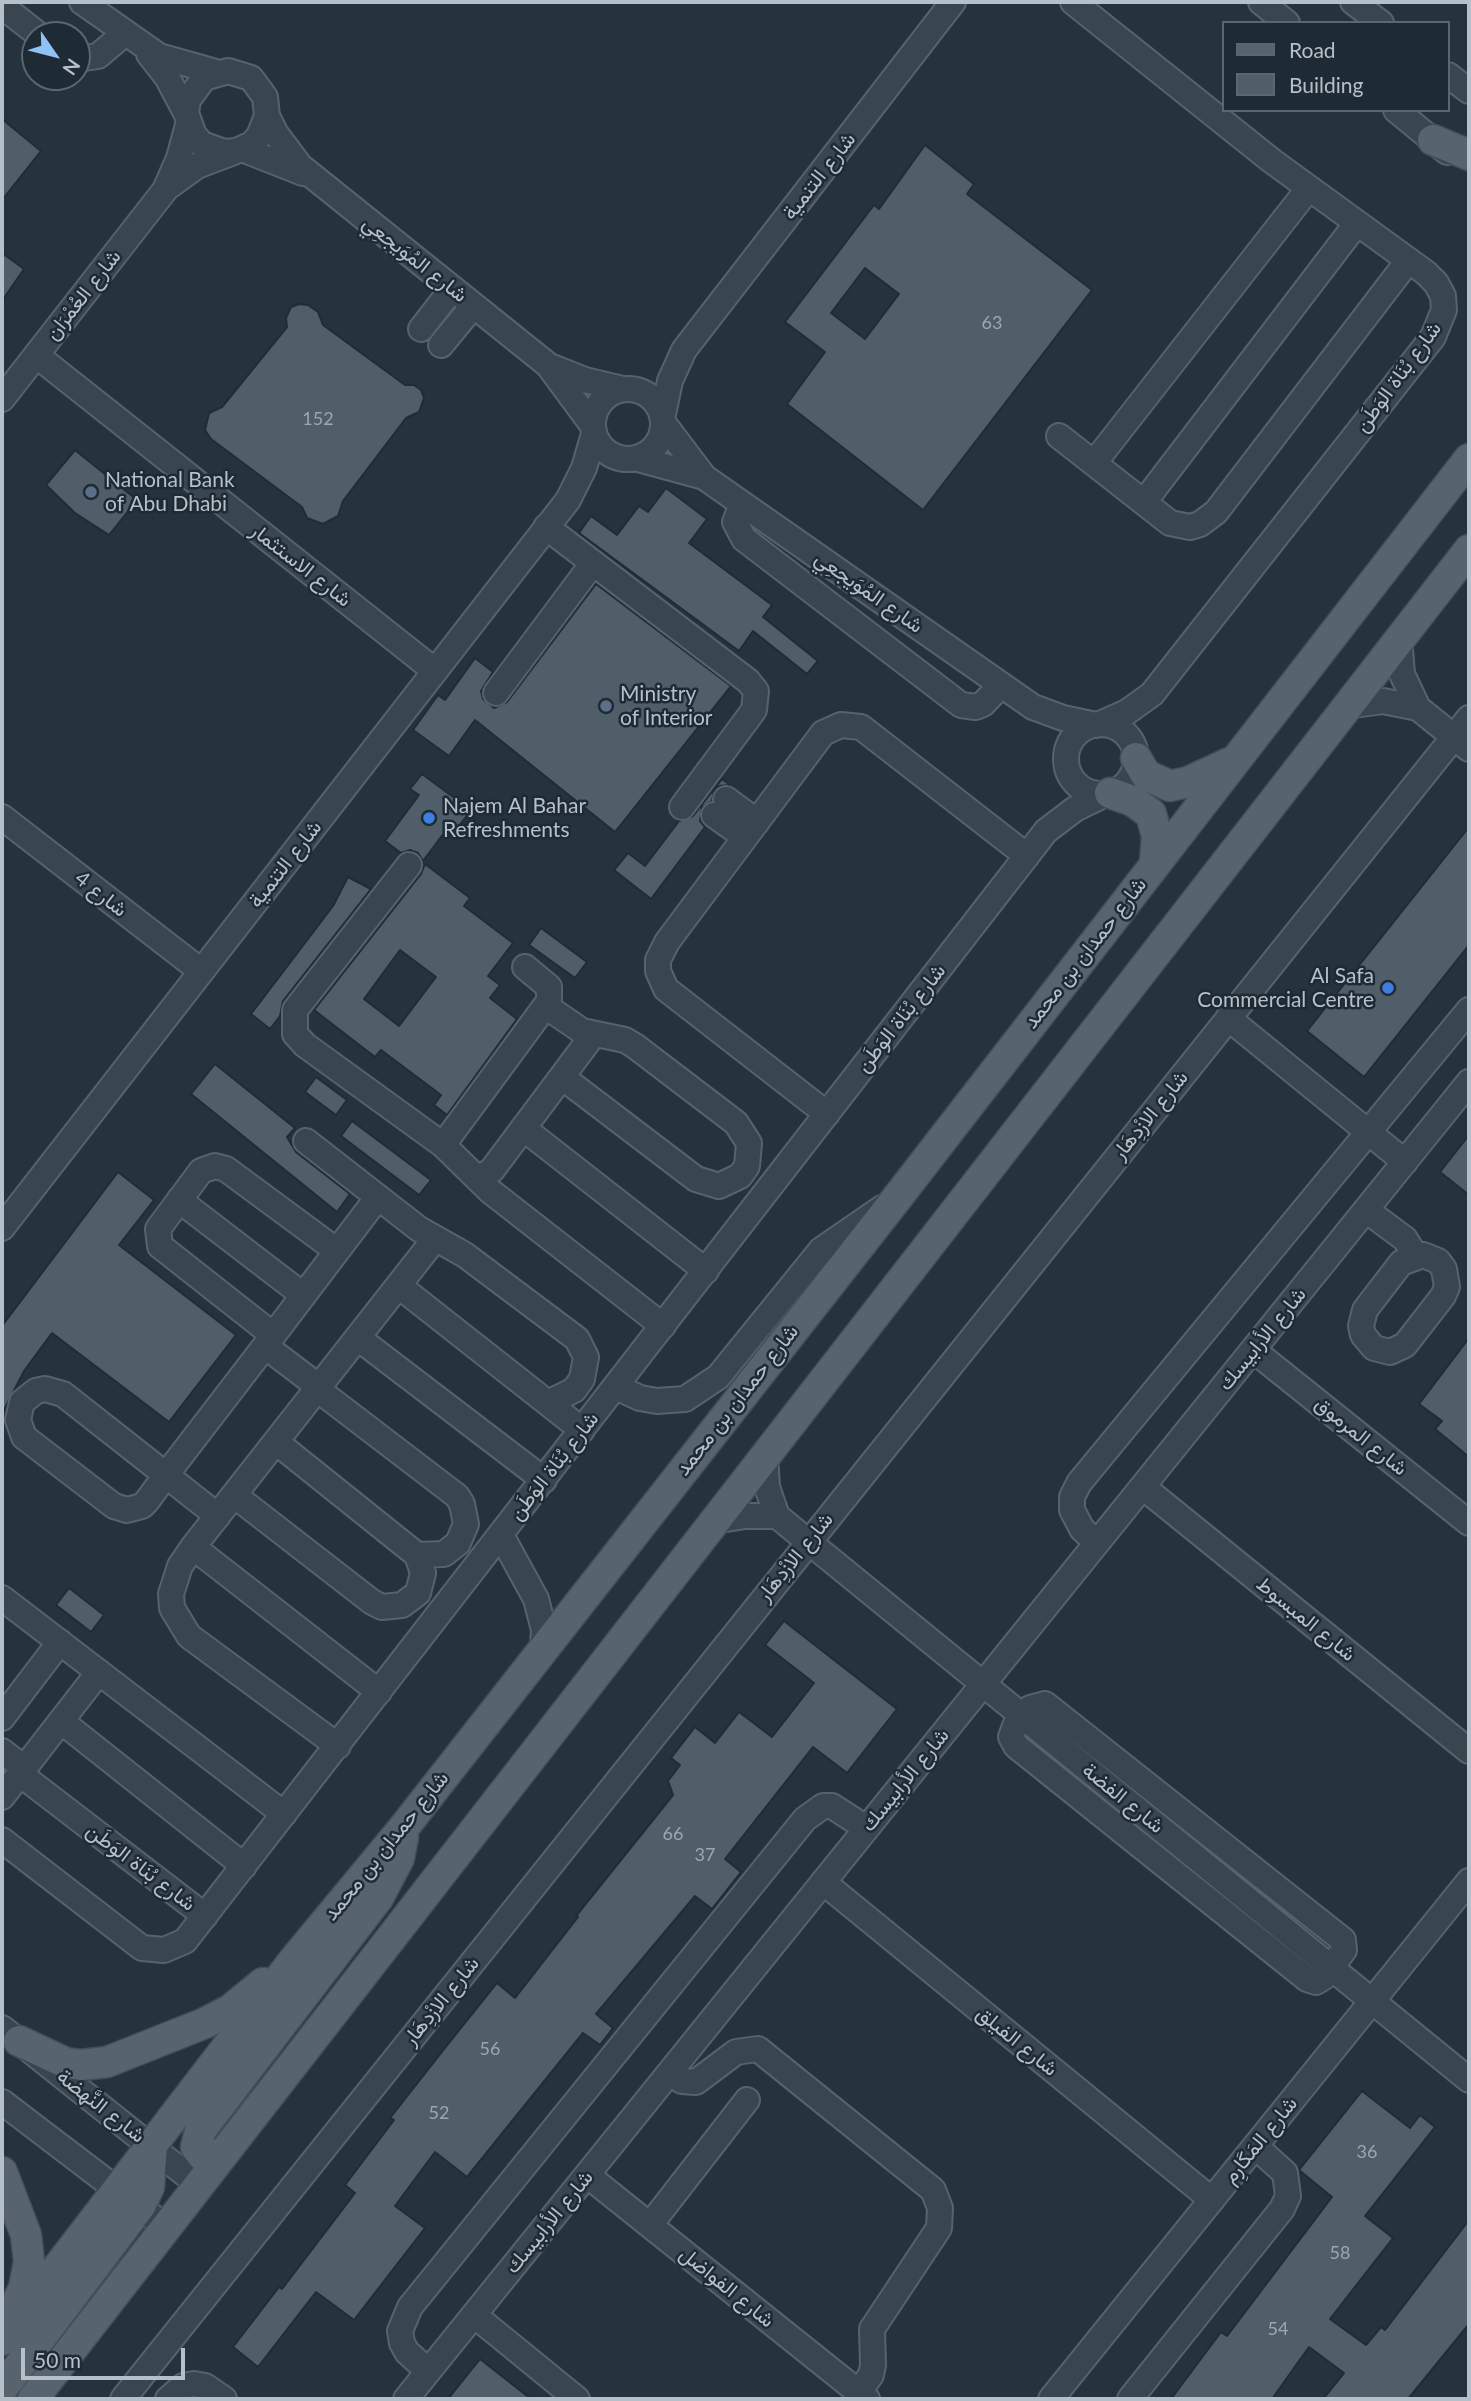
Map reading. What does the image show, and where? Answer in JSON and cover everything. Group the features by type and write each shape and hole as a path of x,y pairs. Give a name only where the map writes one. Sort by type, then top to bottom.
{"main road":[{"path":"1433,140 1469,155"},
{"name":"شارع حمدان بن محمد","path":"2,2340 130,2197 152,2146 294,1960 404,1826 897,1198 1469,459"},
{"path":"33,2399 1469,550"},
{"path":"1135,755 1146,775 1170,786 1188,782 1235,760"},
{"path":"1109,793 1133,801 1151,814 1157,835 1155,863"},
{"path":"223,2154 202,2155 196,2147 200,2131 378,1898 399,1857 404,1826"},
{"path":"10,2035 66,2063 81,2065 107,2062 217,2017 294,1960"},
{"path":"2,2172 26,2235 29,2262 24,2288 2,2330"},
{"path":"2,2389 130,2197"}],"street":[{"path":"82,2 133,40 177,64 216,72 240,73 251,78 265,97 267,116 259,136 239,150 224,152 202,144 167,77 133,40"},
{"name":"شارع التنمية","path":"664,419 670,381 684,350 953,2"},
{"name":"شارع بُنَاة الوَطَن","path":"1073,2 1309,188 1436,283 1443,296 1444,310 1441,325 1152,694 1127,712 1098,724"},
{"path":"1261,2 1285,21"},
{"path":"1353,2 1378,21"},
{"path":"2,6 21,21"},
{"path":"91,57 133,40"},
{"path":"187,119 194,88 216,72"},
{"path":"1450,77 1469,91"},
{"path":"1398,112 1469,169"},
{"name":"شارع المُوَيجعِي","path":"267,116 287,151 314,179 548,365 585,380 625,388"},
{"name":"شارع العُمْرَان","path":"2,399 164,190 179,158 187,119"},
{"name":"شارع العُمْرَان","path":"164,190 197,166 239,150"},
{"name":"شارع المُوَيجعِي","path":"239,150 279,162 314,179"},
{"path":"1094,463 1309,188"},
{"path":"1144,502 1357,223"},
{"path":"1059,436 1144,502 1180,526 1190,527 1209,519 1408,261"},
{"path":"421,329 452,289"},
{"path":"441,345 474,306"},
{"name":"شارع التنمية","path":"625,388 657,371 684,350"},
{"name":"شارع الاستثمار","path":"36,355 435,671"},
{"name":"شارع المُوَيجعِي","path":"548,365 593,430"},
{"path":"625,388 649,395 664,419 657,446 632,459 606,452 593,430 601,402 625,388"},
{"name":"شارع المُوَيجعِي","path":"664,419 705,477 1033,707 1063,718 1098,724"},
{"name":"شارع التنمية","path":"568,500 584,468 593,430"},
{"name":"شارع التنمية","path":"2,1228 568,500 595,476 632,459"},
{"name":"شارع المُوَيجعِي","path":"632,459 705,477"},
{"path":"742,503 735,522 744,539 961,705 976,707 983,704 1001,685"},
{"path":"546,527 748,681 756,691 754,710 703,799 751,830"},
{"path":"496,693 593,563"},
{"path":"1399,637 1402,674 1418,708"},
{"name":"شارع بُنَاة الوَطَن","path":"1135,755 1152,694"},
{"path":"1348,706 1383,701 1418,708 1464,734"},
{"name":"شارع المُوَيجعِي","path":"1033,707 1066,762"},
{"path":"827,1114 674,995 662,981 658,960 667,942 823,733 832,727 851,724 869,732 1027,856"},
{"path":"1098,724 1122,732 1135,755 1129,780 1109,793 1086,791 1076,785 1066,762 1071,740 1086,728 1098,724"},
{"name":"شارع الازْدِهَار","path":"123,2399 1228,1018 1464,734"},
{"name":"شارع بُنَاة الوَطَن","path":"1046,831 1059,799 1066,762"},
{"name":"شارع بُنَاة الوَطَن","path":"2,1751 22,1771 205,1916 1046,831 1075,808 1109,793"},
{"name":"شارع 4","path":"2,817 201,971"},
{"path":"409,865 300,1003 293,1025 305,1045 443,1145 478,1179 663,1326"},
{"path":"443,1145 547,1006 549,987 525,967"},
{"path":"547,1006 593,1035 625,1040 736,1123 744,1132 750,1154 740,1176 719,1186 696,1179 562,1077"},
{"path":"1097,1543 1082,1529 1072,1510 1072,1497 1079,1483 1469,1010"},
{"path":"1228,1018 1405,1162"},
{"path":"478,1179 492,1170 593,1035"},
{"name":"شارع الأرابيسك","path":"406,2399 1469,1082"},
{"path":"523,1128 706,1271"},
{"path":"306,1141 434,1240 466,1255 577,1339 586,1357 582,1379 574,1390 548,1403"},
{"path":"337,1251 221,1167 210,1166 201,1171 158,1229 160,1247 269,1340 318,1388 457,1496 462,1504 466,1524 458,1543 444,1554 417,1555"},
{"path":"218,1516 166,1475 63,1394 45,1389 36,1391 22,1402 18,1420 24,1437 114,1506 127,1510 142,1506 166,1475 378,1197"},
{"path":"616,1387 640,1398 666,1400 685,1398 718,1377 821,1250 897,1198"},
{"path":"179,1200 303,1295"},
{"path":"1366,1210 1405,1239 1415,1255"},
{"path":"338,1746 189,1636 178,1623 172,1608 174,1580 193,1547 434,1240"},
{"path":"399,1286 582,1430"},
{"path":"358,1338 544,1479"},
{"name":"شارع المرموق","path":"1253,1350 1469,1523"},
{"path":"234,1494 382,1606 402,1605 418,1592 423,1573 417,1555 276,1442"},
{"path":"714,1521 745,1516 777,1516 767,1487 765,1455"},
{"name":"شارع المبسوط","path":"1143,1487 1469,1751"},
{"name":"شارع الفضة","path":"777,1516 1469,2080"},
{"path":"501,1535 536,1599 544,1630 543,1646"},
{"path":"193,1547 379,1692"},
{"path":"2,1598 284,1814"},
{"path":"2,1718 60,1642"},
{"path":"2,1797 99,1672"},
{"path":"61,1721 244,1866"},
{"path":"428,2371 407,2353 402,2343 400,2330 410,2307 805,1819 822,1806 832,1806 866,1828"},
{"path":"2,1840 142,1948 164,1950 176,1947 185,1941 205,1916"},
{"name":"شارع المَكَارِم","path":"1051,2399 1469,1881"},
{"name":"شارع الفيلق","path":"823,1882 1212,2200"},
{"name":"شارع النَّهضة","path":"10,2035 199,2185"},
{"path":"670,2073 682,2081 696,2082 743,2049 765,2052 933,2190 940,2207 939,2228 872,2329 873,2365 863,2396"},
{"path":"650,2225 747,2100"},
{"path":"2,2102 166,2227"},
{"path":"1130,2399 1282,2209 1288,2196 1285,2173 1255,2146"},
{"name":"شارع الفواضل","path":"587,2175 863,2396"},
{"path":"474,2315 577,2399"},
{"path":"168,2399 174,2391 194,2384 205,2386 224,2399"}],"building":[{"path":"2,119 41,151 2,200"},
{"path":"925,145 974,184 967,194 1092,290 923,510 787,404 825,352 785,322 874,205 879,209","holes":["865,268 899,294 865,339 831,313"]},
{"path":"2,253 24,269 2,301"},
{"path":"308,305 318,312 323,325 405,385 414,385 421,390 424,398 419,412 406,418 343,501 338,516 323,524 307,518 302,507 211,439 205,430 209,413 222,407 287,327 286,318 291,307"},
{"name":"National Bank of Abu Dhabi","path":"75,450 137,500 109,535 75,513 46,485"},
{"path":"666,488 707,519 689,543 772,605 763,617 818,661 807,674 753,631 739,651 579,533 591,516 617,535 639,506 648,512"},
{"name":"Ministry of Interior","path":"596,584 731,686 615,832 475,720 449,756 413,730 438,695 445,700 475,658 493,672 481,691 483,699 494,708 507,702"},
{"path":"422,774 471,810 456,830 450,825 423,861 418,853 410,850 401,853 385,841 419,795 410,789"},
{"path":"722,779 730,785 719,786 714,791 712,801 702,807 700,821 705,827 651,899 614,870 628,853 645,866 679,821 693,816"},
{"name":"Al Safa Commercial Centre","path":"1469,827 1469,945 1364,1077 1307,1031"},
{"path":"425,864 470,898 464,906 513,943 488,976 500,985 490,998 517,1019 447,1115 434,1105 441,1095 381,1050 375,1057 314,1010 421,874","holes":["400,950 436,977 399,1026 364,999"]},
{"path":"348,877 371,889 283,1001 280,1016 270,1029 251,1014 333,906"},
{"path":"541,928 587,962 575,978 529,945"},
{"path":"215,1064 295,1128 287,1137 296,1152 350,1194 337,1212 191,1094"},
{"path":"316,1077 347,1100 336,1115 305,1092"},
{"path":"352,1121 431,1180 419,1195 341,1136"},
{"path":"1469,1135 1469,1195 1440,1172"},
{"path":"118,1172 154,1200 119,1245 236,1335 169,1422 52,1333 24,1371 2,1414 2,1326"},
{"path":"1469,1338 1469,1457 1435,1429 1442,1421 1419,1404"},
{"path":"69,1588 104,1615 91,1632 56,1605"},
{"path":"784,1621 897,1709 847,1773 813,1747 725,1859 741,1872 712,1909 695,1896 596,2014 613,2028 600,2045 583,2033 467,2177 435,2152 395,2206 425,2228 354,2320 316,2292 258,2367 233,2347 279,2287 282,2289 355,2193 345,2185 394,2120 390,2118 441,2053 497,1983 515,1998 578,1917 576,1916 673,1795 668,1781 680,1765 671,1758 695,1727 715,1743 739,1712 772,1737 814,1683 765,1645"},
{"path":"1362,2091 1410,2128 1420,2115 1435,2127 1365,2216 1393,2238 1330,2319 1366,2345 1381,2327 1385,2330 1469,2220 1469,2324 1408,2399 1323,2399 1344,2373 1309,2347 1272,2399 1171,2399 1221,2332 1227,2336 1332,2197 1299,2170"},
{"path":"480,2359 531,2399 448,2399"}],"place":[{"name":"National Bank of Abu Dhabi","path":"91,492"},
{"name":"Ministry of Interior","path":"606,706"},
{"name":"Najem Al Bahar Refreshments","path":"429,818"},
{"name":"Al Safa Commercial Centre","path":"1388,988"}]}
